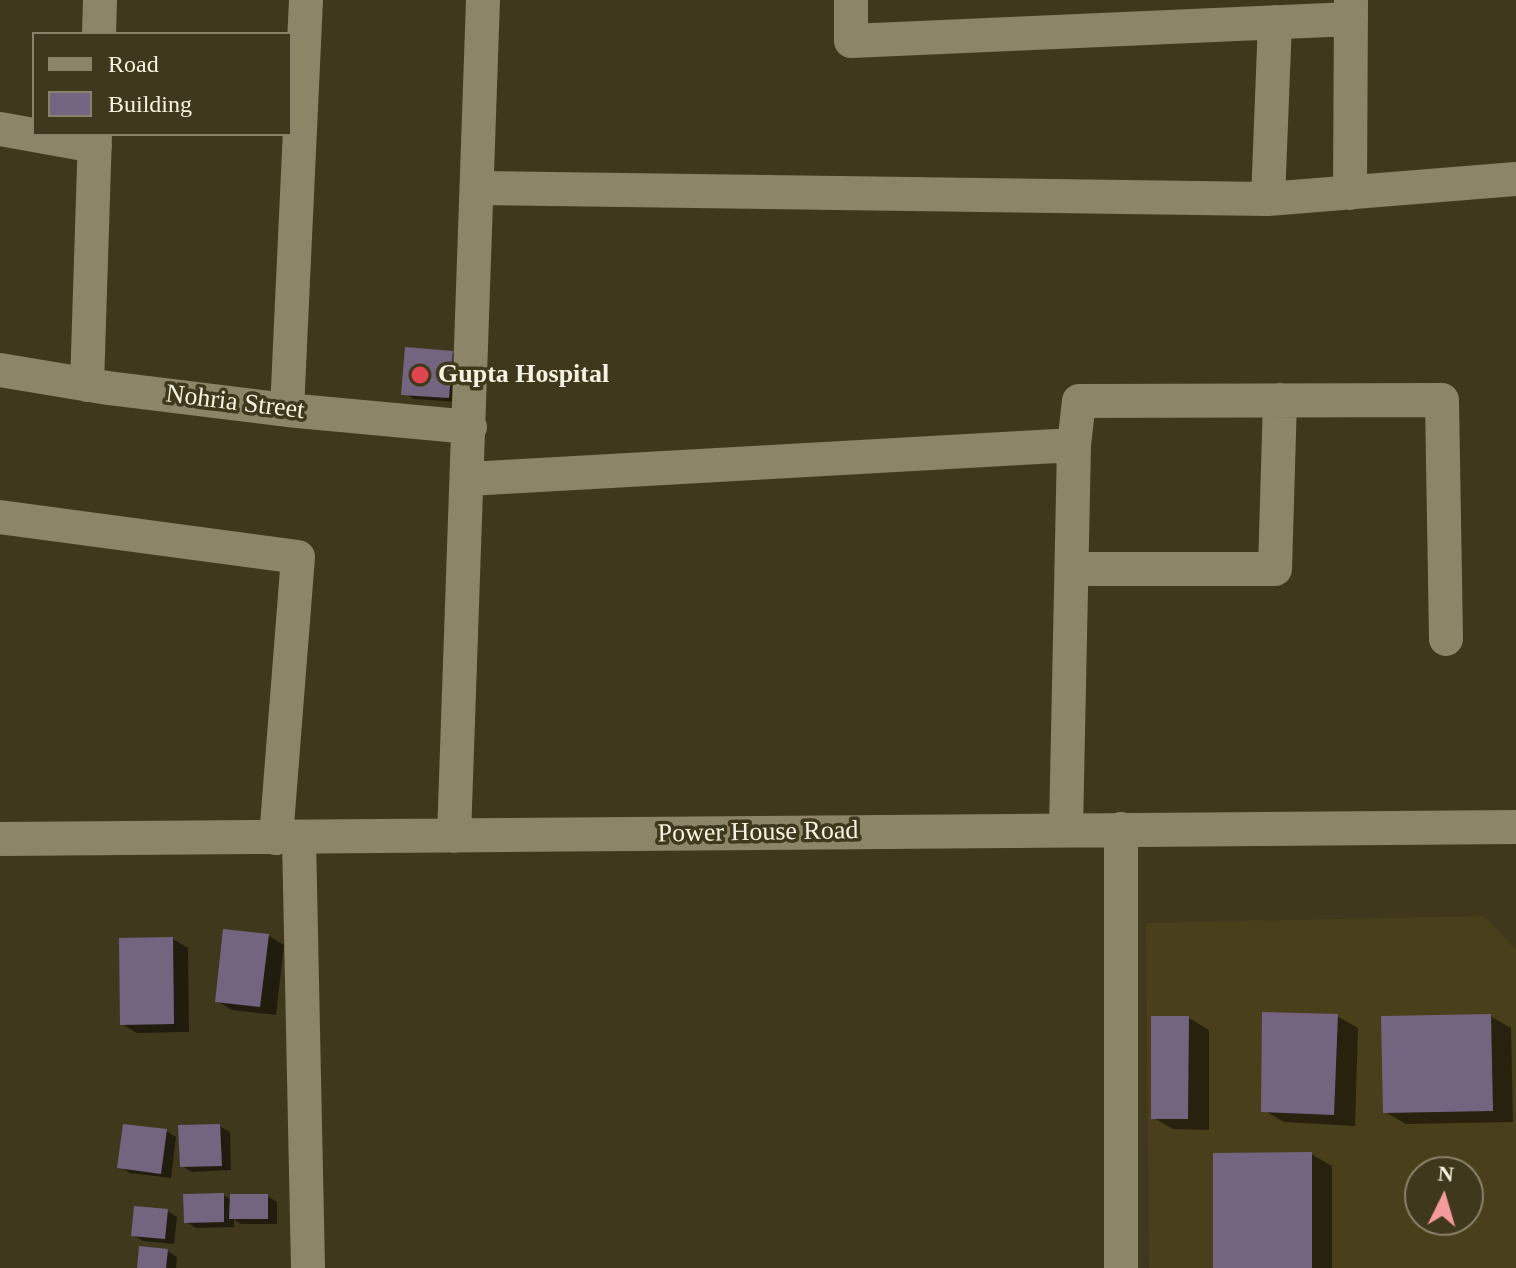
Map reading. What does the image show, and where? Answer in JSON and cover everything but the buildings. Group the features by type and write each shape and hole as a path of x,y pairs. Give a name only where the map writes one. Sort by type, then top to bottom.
{"street":[{"path":"99,32 100,0"},
{"path":"287,410 306,0"},
{"path":"454,836 480,188 483,0"},
{"path":"851,0 851,41 1275,22 1351,10 1350,193"},
{"path":"1268,199 1275,22"},
{"path":"0,129 32,133"},
{"path":"60,136 95,140 87,385"},
{"path":"480,188 1268,199 1516,179"},
{"name":"Nohria Street","path":"0,370 87,385 287,410 470,427"},
{"path":"1072,569 1275,569 1280,400"},
{"path":"1066,829 1074,445 1079,401 1442,400 1446,639"},
{"path":"468,479 1074,445"},
{"path":"0,517 298,557 287,838 308,1268"},
{"name":"Power House Road","path":"0,839 1516,827"},
{"path":"1121,829 1121,1268"}],"shaded area":[{"path":"1483,916 1516,950 1516,1268 1149,1268 1146,923"}],"place":[{"name":"Gupta Hospital","path":"420,375"}]}
